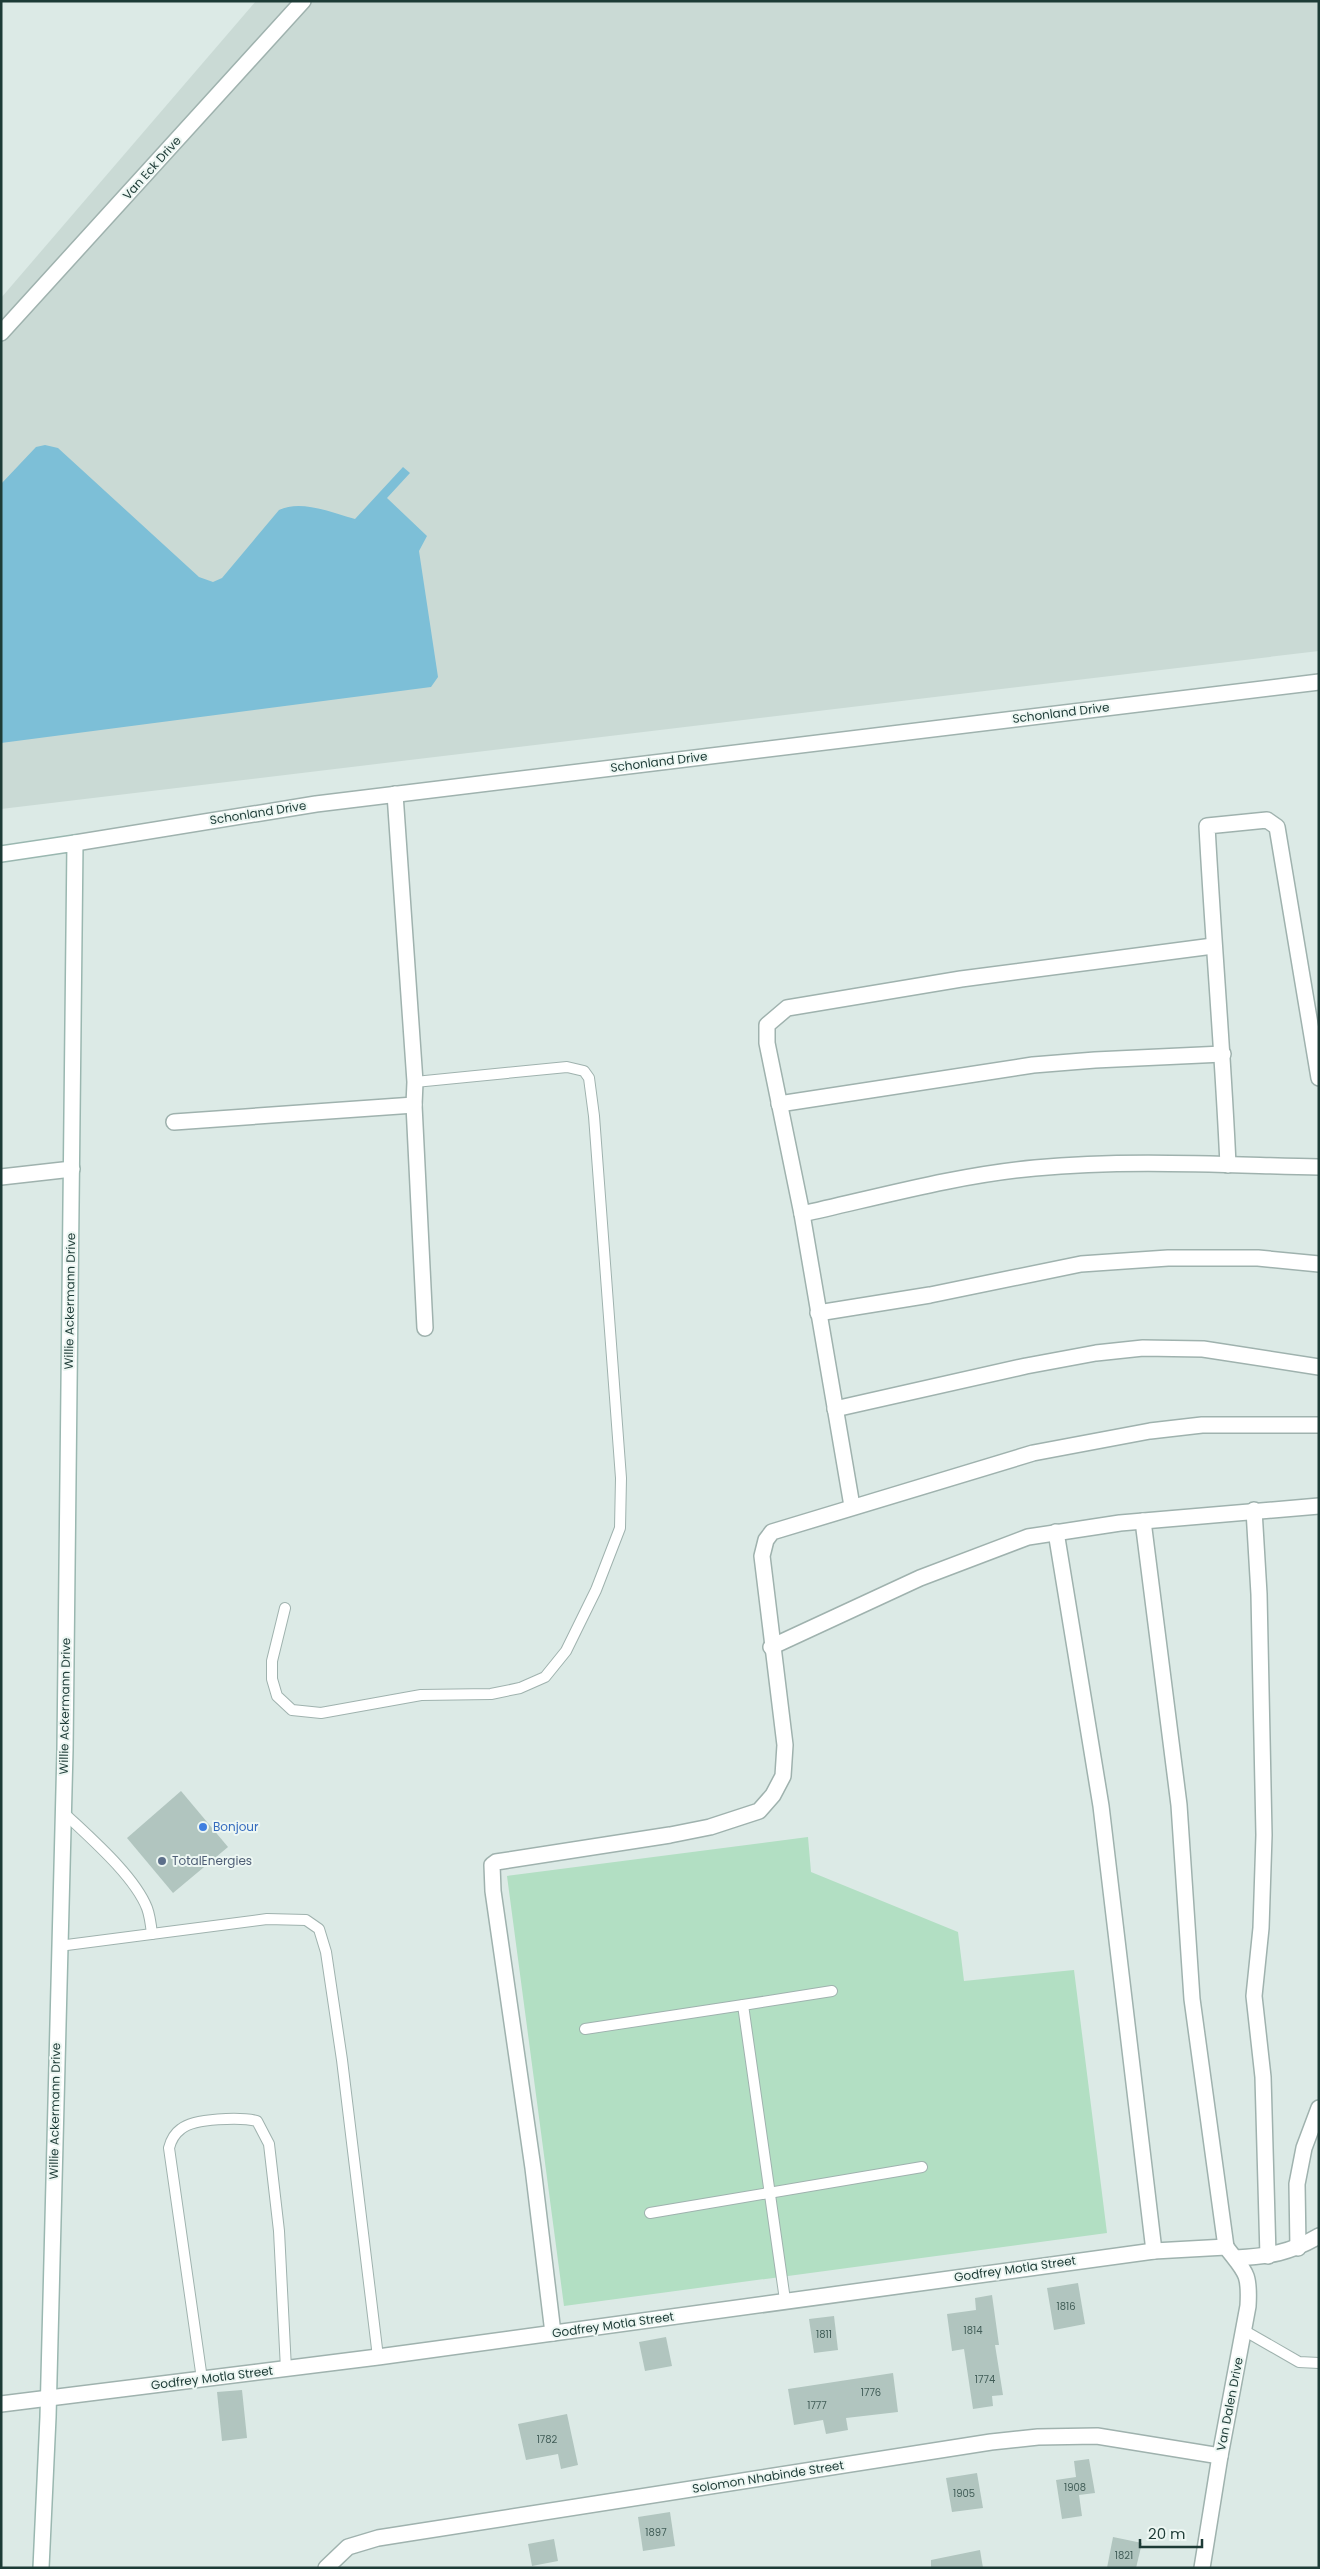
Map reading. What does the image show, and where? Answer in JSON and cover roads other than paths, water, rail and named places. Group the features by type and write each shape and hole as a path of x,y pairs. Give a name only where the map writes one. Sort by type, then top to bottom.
{"street":[{"name":"Van Eck Drive","path":"1,333 303,1"},
{"name":"Schonland Drive","path":"1,854 316,804 1319,682"},
{"path":"395,794 415,1082 414,1105 425,1328"},
{"path":"1228,1165 1223,1054 1213,946 1207,826 1267,820 1273,822 1277,827 1319,1078"},
{"name":"Willie Ackermann Drive","path":"41,2568 48,2398 63,1812 76,843"},
{"path":"852,1506 802,1214 767,1043 767,1025 787,1008 961,979 1213,946"},
{"path":"779,1104 1032,1065 1223,1054"},
{"path":"174,1122 414,1105"},
{"path":"802,1214 966,1178 1035,1168 1121,1164 1319,1167"},
{"path":"1,1177 72,1169"},
{"path":"818,1313 930,1295 1081,1264 1168,1258 1258,1258 1319,1264"},
{"path":"835,1409 1026,1366 1096,1353 1143,1348 1203,1350 1319,1367"},
{"path":"553,2333 533,2168 493,1891 492,1865 496,1862 710,1827 759,1811 773,1795 783,1776 785,1745 779,1691 771,1647 762,1556 766,1540 772,1532 852,1506 1034,1453 1150,1431 1202,1426 1319,1425"},
{"path":"771,1647 920,1578 969,1558 1028,1538 1056,1532 1143,1521 1254,1510 1319,1506"},
{"path":"1254,1510 1259,1594 1264,1835 1261,1928 1254,1996 1263,2077 1268,2256"},
{"name":"Van Dalen Drive","path":"1143,1521 1179,1805 1192,1999 1231,2252 1244,2270 1249,2287 1245,2331 1220,2456 1202,2568"},
{"path":"1056,1532 1101,1806 1154,2251"},
{"path":"1298,2248 1297,2184 1304,2148 1319,2108"},
{"name":"Godfrey Motla Street","path":"1,2404 378,2357 1184,2247 1268,2256 1298,2248 1319,2236"},
{"name":"Solomon Nhabinde Street","path":"326,2568 348,2547 378,2538 991,2442 1038,2437 1096,2436 1220,2456"}],"lane":[{"path":"285,1608 272,1661 272,1679 277,1696 292,1710 321,1713 421,1695 491,1694 520,1688 545,1676 566,1651 596,1590 620,1528 621,1478 594,1116 589,1078 584,1071 567,1066 415,1082"},
{"path":"63,1812 92,1839 131,1883 146,1906 152,1934"},
{"path":"59,1946 267,1919 306,1920 319,1929 326,1952 340,2051 378,2357"},
{"path":"585,2029 832,1991"},
{"path":"744,2005 785,2300"},
{"path":"202,2379 169,2148 171,2139 182,2128 217,2120 248,2119 257,2121 263,2128 269,2144 281,2248 286,2369"},
{"path":"650,2213 922,2167"},
{"path":"1245,2331 1299,2362 1319,2363"}],"water":[{"path":"45,445 58,448 199,577 213,582 222,578 279,510 288,507 307,506 355,519 403,467 410,473 387,498 427,536 419,551 438,677 431,687 1,743 1,484 36,447"}],"place":[{"name":"Bonjour","path":"203,1827"},
{"name":"TotalEnergies","path":"162,1861"}]}
